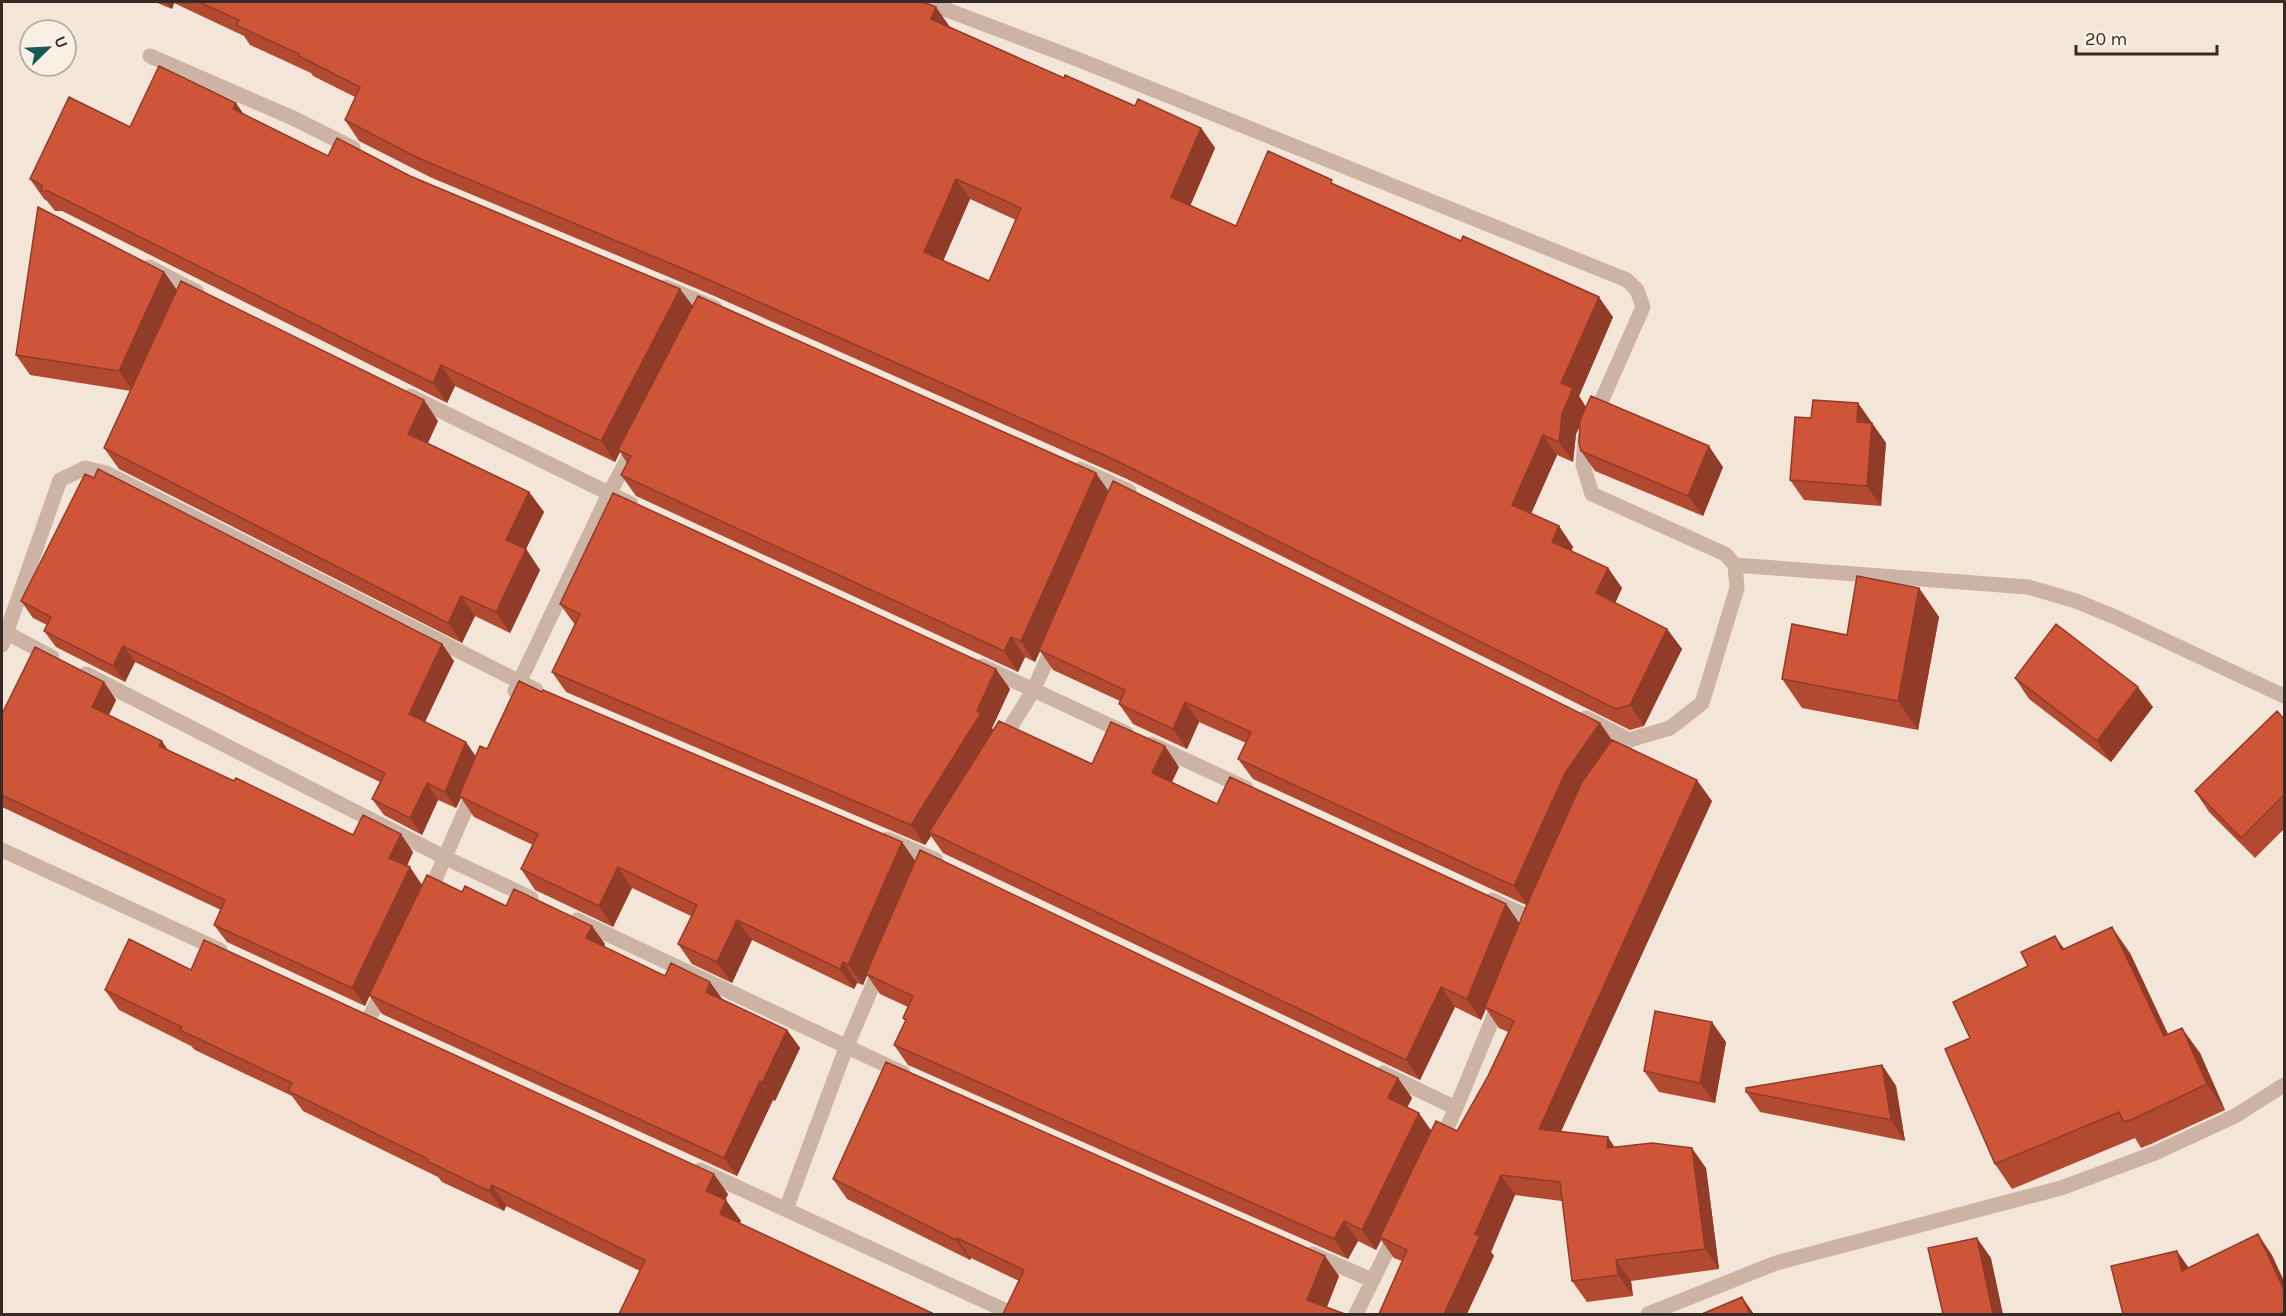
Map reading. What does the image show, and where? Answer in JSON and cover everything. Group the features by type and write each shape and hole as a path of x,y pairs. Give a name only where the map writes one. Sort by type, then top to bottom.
{"street":[{"path":"926,2 1110,72 1627,280 1637,290 1643,307 1585,438 1583,465 1592,494 1725,554 1736,565 2028,587 2076,601 2284,696"},
{"path":"150,56 293,118 366,155"},
{"path":"140,262 188,294 212,299"},
{"path":"654,282 705,310 730,314"},
{"path":"394,389 641,509"},
{"path":"510,705 609,494 642,431"},
{"path":"1068,464 1120,493 1144,498"},
{"path":"543,904 446,858 68,665 4,639 60,480 85,468 109,467 519,683 551,697"},
{"path":"1602,778 1629,740 1670,728 1702,703 1737,588 1736,565"},
{"path":"990,759 1033,691 1062,627"},
{"path":"971,661 1261,795"},
{"path":"1576,713 1629,740"},
{"path":"420,912 446,858 482,770"},
{"path":"875,834 950,867"},
{"path":"2,850 229,954"},
{"path":"1479,894 1533,919"},
{"path":"565,914 846,1048 912,1077"},
{"path":"786,1209 846,1048 887,952"},
{"path":"369,1019 390,976"},
{"path":"1430,1162 1456,1108 1507,982"},
{"path":"1370,1067 1456,1108"},
{"path":"1648,1314 1776,1263 2061,1188 2155,1153 2235,1116 2284,1085"},
{"path":"690,1166 1013,1314"},
{"path":"1356,1314 1404,1216"},
{"path":"1296,1246 1372,1280"}],"building":[{"path":"199,2 923,2 936,7 931,19 1064,78 1065,75 1135,106 1138,99 1201,128 1171,197 1236,226 1268,151 1332,180 1331,183 1461,241 1463,236 1599,297 1561,383 1573,388 1562,414 1559,442 1543,435 1512,505 1559,526 1552,542 1608,568 1596,593 1667,629 1630,705 1616,709 1113,459 698,275 418,158 345,120 360,87 299,54 236,25 239,20","holes":["956,179 1021,208 989,281 924,252"]},
{"path":"159,66 236,103 233,109 328,156 337,138 410,176 680,289 601,441 441,365 433,383 48,191 41,191 42,185 30,179 69,97 130,127"},
{"path":"38,207 164,272 119,371 16,355"},
{"path":"181,281 424,400 408,434 529,492 506,540 526,549 496,612 461,596 448,623 104,448"},
{"path":"698,296 1096,473 1021,641 1011,637 1004,651 621,475 631,456 618,450"},
{"path":"1591,396 1709,446 1688,496 1581,451 1580,420"},
{"path":"1813,400 1858,403 1857,422 1872,423 1867,486 1790,480 1795,417 1811,418"},
{"path":"98,469 442,644 409,714 466,742 445,792 427,783 410,818 372,799 385,773 123,646 113,666 44,631 51,617 21,601 85,474 94,478"},
{"path":"1113,481 1600,723 1565,773 1514,886 1238,759 1251,732 1185,702 1173,729 1119,704 1125,690 1039,650"},
{"path":"613,493 996,669 977,711 981,713 911,825 552,672 580,614 560,604"},
{"path":"1857,576 1919,588 1898,701 1782,679 1792,624 1847,635"},
{"path":"2056,624 2138,687 2097,741 2015,678"},
{"path":"35,647 104,682 92,707 162,741 159,746 234,781 236,778 353,835 363,815 401,834 389,858 410,867 352,988 214,925 225,900 2,795 2,714"},
{"path":"519,681 902,842 848,965 843,962 840,969 737,920 717,962 678,944 697,905 618,867 599,906 521,869 538,834 459,796 480,746 487,749"},
{"path":"2277,711 2284,719 2284,795 2241,838 2195,791"},
{"path":"999,721 1092,764 1111,722 1165,746 1152,773 1217,804 1230,777 1506,904 1467,999 1441,987 1406,1060 929,832"},
{"path":"1612,740 1697,780 1539,1129 1608,1137 1607,1148 1652,1143 1692,1148 1705,1249 1616,1260 1618,1275 1572,1281 1560,1182 1501,1175 1475,1234 1480,1236 1444,1314 1379,1314 1407,1250 1380,1237 1436,1121 1457,1131 1488,1076 1514,1021 1485,1007 1528,902 1582,782"},
{"path":"920,850 1398,1078 1388,1098 1419,1113 1362,1230 1344,1221 1334,1239 894,1045 906,1020 903,1018 913,996 866,974"},
{"path":"427,875 462,892 465,886 506,906 514,889 592,926 586,938 665,976 671,963 710,982 706,992 787,1030 724,1158 369,995"},
{"path":"2112,927 2164,1036 2182,1028 2207,1084 2133,1119 2124,1122 2119,1112 1995,1164 1945,1049 1970,1038 1953,1002 2028,966 2021,952 2055,936 2062,950"},
{"path":"129,939 191,970 204,940 714,1174 706,1191 726,1200 720,1214 934,1314 619,1314 645,1260 492,1185 489,1191 427,1161 428,1159 288,1091 292,1083 180,1030 182,1027 105,990"},
{"path":"1655,1011 1712,1022 1700,1083 1644,1071"},
{"path":"886,1062 1325,1256 1307,1300 1345,1314 1003,1314 1024,1270 957,1238 956,1240 833,1179"},
{"path":"1882,1065 1891,1120 1746,1092 1746,1088"},
{"path":"2258,1234 2284,1290 2284,1312 2279,1314 2123,1314 2111,1266 2177,1251 2182,1271"},
{"path":"1977,1238 1993,1314 1943,1314 1928,1248"},
{"path":"1742,1297 1750,1314 1702,1314"}]}
